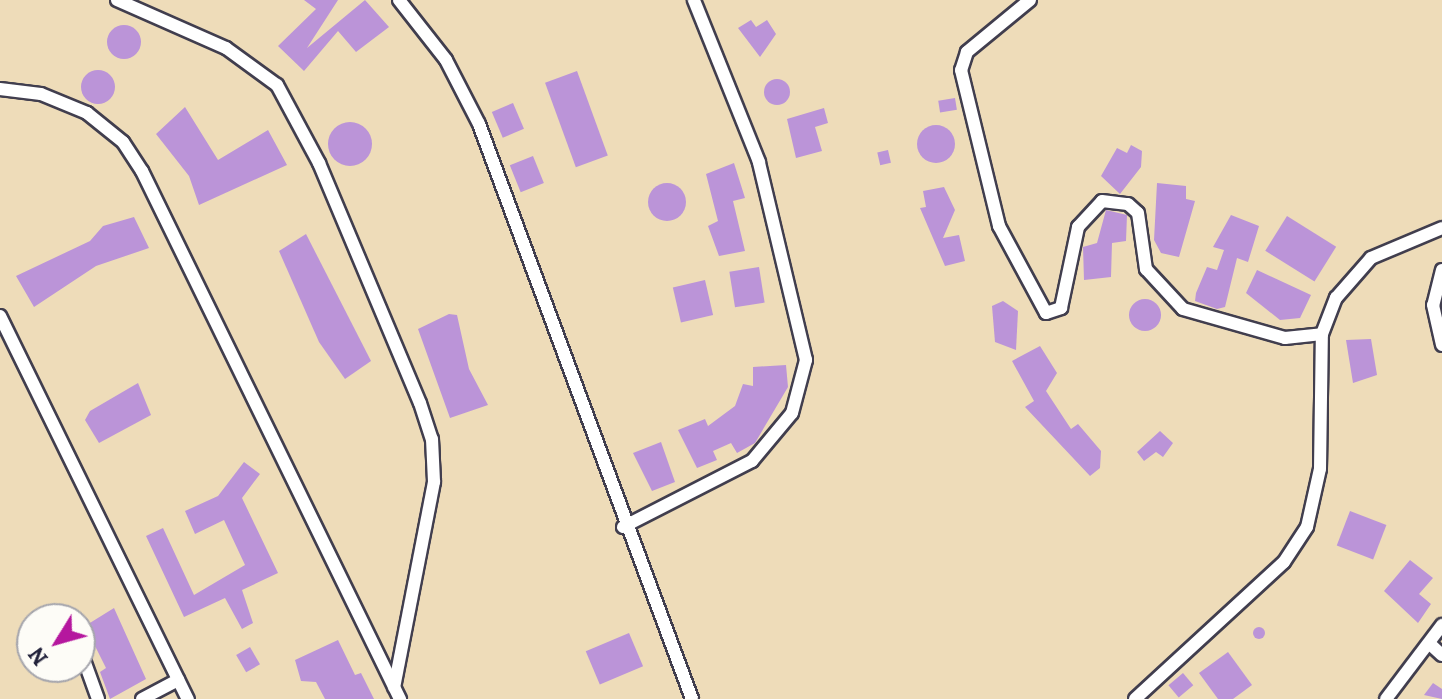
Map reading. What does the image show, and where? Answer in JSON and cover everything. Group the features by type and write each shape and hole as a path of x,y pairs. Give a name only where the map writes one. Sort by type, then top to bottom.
{"street":[{"path":"117,0 226,48 277,85 319,163 420,403 432,439 434,482 397,693"},
{"path":"399,0 446,60 479,124 623,527 692,699"},
{"path":"623,527 723,479 769,445 792,413 806,360 759,162 694,0"},
{"path":"1030,0 967,52 961,70 999,226 1046,313 1061,308 1078,227 1102,201 1128,204 1138,213 1146,269 1183,309 1285,338 1322,334"},
{"path":"0,89 41,94 87,113 123,142 142,171 397,693"},
{"path":"1135,699 1284,562 1307,527 1320,469 1322,334 1353,275 1396,244 1442,228"},
{"path":"1442,270 1433,305 1442,345"},
{"path":"0,316 188,699"},
{"path":"1386,699 1442,625"},
{"path":"1430,644 1442,655"},
{"path":"142,699 178,680"}],"building":[{"path":"304,0 338,0 307,48 365,0 389,27 356,52 338,31 304,71 278,46 316,9"},
{"path":"751,20 756,27 767,20 776,34 760,57 738,28"},
{"path":"124,25 136,30 141,42 136,54 124,59 112,54 107,42 112,30"},
{"path":"98,70 110,75 115,87 110,99 98,104 86,99 81,87 86,75"},
{"path":"577,71 608,156 576,167 545,83"},
{"path":"777,79 786,83 790,92 786,101 777,105 768,101 764,92 768,83"},
{"path":"955,98 957,110 940,113 938,101"},
{"path":"513,103 524,129 503,138 492,112"},
{"path":"185,107 218,160 268,130 287,165 199,205 189,176 156,134"},
{"path":"824,108 828,123 815,127 822,151 796,158 787,119"},
{"path":"350,122 365,129 372,144 365,159 350,166 335,159 328,144 335,129"},
{"path":"936,125 949,131 955,144 949,157 936,163 923,157 917,144 923,131"},
{"path":"1131,145 1142,151 1141,167 1120,194 1101,176 1117,148 1127,153"},
{"path":"888,150 891,163 880,165 877,152"},
{"path":"533,156 544,183 521,192 510,165"},
{"path":"734,163 745,198 733,201 745,251 719,256 708,226 718,221 706,174"},
{"path":"667,183 680,189 686,202 680,215 667,221 654,215 648,202 654,189"},
{"path":"1157,183 1186,186 1186,199 1195,201 1179,257 1161,253 1154,240"},
{"path":"944,187 955,210 943,238 959,235 965,261 945,266 920,208 926,207 923,191"},
{"path":"1106,210 1127,215 1126,241 1112,243 1111,277 1084,280 1083,247 1097,243"},
{"path":"1231,215 1259,226 1248,262 1237,258 1225,307 1217,309 1195,301 1196,293 1207,267 1217,270 1224,250 1213,247"},
{"path":"1287,216 1336,247 1314,282 1265,251"},
{"path":"134,217 149,248 96,266 34,307 16,276 90,241 103,226"},
{"path":"306,234 371,361 345,379 319,342 279,251"},
{"path":"759,267 765,303 735,307 729,272"},
{"path":"1257,270 1311,295 1300,318 1280,320 1246,293"},
{"path":"705,280 713,315 681,323 673,287"},
{"path":"1145,299 1156,304 1161,315 1156,326 1145,331 1134,326 1129,315 1134,304"},
{"path":"1003,301 1018,311 1016,350 995,342 992,306"},
{"path":"449,314 457,315 469,369 488,405 450,418 418,329"},
{"path":"1371,339 1377,375 1353,383 1346,340"},
{"path":"1040,346 1057,373 1046,391 1071,429 1078,424 1101,451 1100,468 1090,476 1025,407 1034,401 1012,361"},
{"path":"786,365 788,387 755,443 737,453 731,443 713,451 717,460 697,468 678,430 705,419 708,426 735,406 743,384 753,386 753,367"},
{"path":"138,383 151,415 99,443 85,420 90,411"},
{"path":"1160,431 1173,443 1163,457 1156,452 1144,461 1137,452"},
{"path":"661,442 675,482 652,491 633,453"},
{"path":"244,462 260,474 242,498 278,573 242,590 253,623 242,629 225,598 184,617 146,536 163,528 194,595 245,565 224,520 195,534 185,511 218,496"},
{"path":"1350,511 1386,525 1373,560 1337,546"},
{"path":"1410,560 1433,578 1419,594 1431,604 1418,623 1384,591"},
{"path":"114,608 146,679 110,699 100,672 106,668 96,648 96,619"},
{"path":"1254,628 1264,628 1264,638 1254,638"},
{"path":"629,633 643,666 600,685 586,651"},
{"path":"338,640 355,675 361,673 374,699 325,699 316,682 301,681 295,660"},
{"path":"250,647 260,664 246,672 236,655"},
{"path":"1228,652 1252,685 1233,699 1218,699 1199,673"},
{"path":"1183,673 1193,685 1179,697 1168,685"},
{"path":"1433,683 1442,689 1442,699 1424,695"}]}
